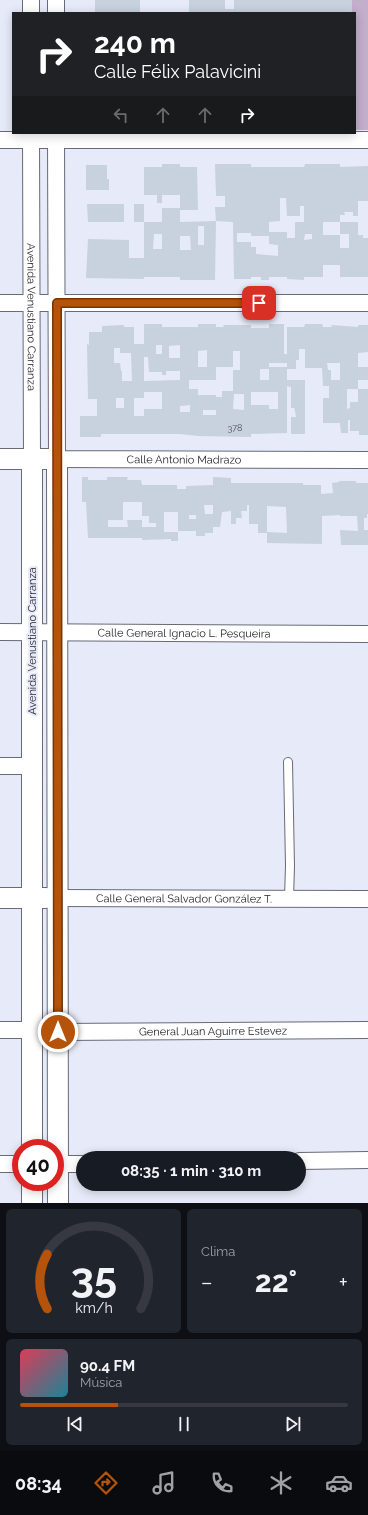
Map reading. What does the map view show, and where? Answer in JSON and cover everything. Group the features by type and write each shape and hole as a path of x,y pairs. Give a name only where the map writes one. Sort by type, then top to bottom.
{"street":[{"path":"31,0 31,12"},
{"path":"56,0 56,12"},
{"path":"0,140 31,137 368,140"},
{"name":"Avenida Venustiano Carranza","path":"31,137 33,898 32,1139"},
{"path":"56,137 58,898 56,1139"},
{"path":"0,303 368,303"},
{"name":"Calle Antonio Madrazo","path":"0,459 368,460"},
{"name":"Calle General Ignacio L. Pesqueira","path":"0,632 368,634"},
{"path":"0,766 32,766"},
{"name":"Calle General Salvador González T.","path":"0,898 368,899"},
{"path":"0,1030 32,1030"},
{"name":"General Juan Aguirre Estevez","path":"58,1032 368,1030"},
{"path":"306,1161 368,1160"},
{"path":"0,1164 12,1164"},
{"path":"64,1164 76,1164"},
{"path":"32,1191 32,1203"},
{"path":"57,1191 58,1203"}],"lane":[{"path":"288,762 290,866 289,898"}],"shaded area":[{"path":"350,0 368,0 368,130 356,130 356,12 351,12"}],"building":[{"path":"95,0 140,0 140,12 95,12"},
{"path":"189,0 225,0 225,9 234,9 234,0 352,0 352,12 189,12"},
{"path":"162,164 180,164 180,167 197,167 198,210 180,210 180,222 216,221 215,280 180,280 180,277 144,277 144,279 86,278 88,239 129,240 129,258 144,258 144,222 162,222 162,208 180,208 180,195 162,195 162,203 157,203 157,195 144,195 144,167 162,167","holes":["198,226 204,226 204,245 198,245","154,234 162,234 162,249 153,249","180,236 190,236 191,250 180,250"]},
{"path":"215,164 251,164 251,167 304,167 305,164 340,164 340,167 368,166 368,201 358,201 358,216 353,216 353,212 344,212 345,215 340,215 340,222 358,222 358,235 363,235 363,238 368,238 368,277 340,277 340,265 323,265 323,277 304,277 304,280 287,279 287,277 269,277 269,280 261,280 261,277 251,277 251,279 234,279 233,222 216,221 215,207 225,207 225,196 216,196","holes":["280,198 286,198 287,216 300,216 300,206 304,206 304,222 295,222 295,238 287,238 287,232 269,232 269,222 280,221","323,222 340,222 340,234 349,234 349,248 340,248 340,235 323,235","237,233 251,233 251,236 269,236 269,244 278,245 278,256 256,254 256,247 251,247 251,242 237,242","305,234 312,234 312,239 304,240"]},
{"path":"86,165 107,165 109,190 86,190"},
{"path":"87,204 124,204 124,222 88,222"},
{"path":"134,204 144,204 144,222 134,222"},
{"path":"144,324 162,324 162,327 198,327 198,324 216,324 216,327 224,327 223,325 251,325 251,328 269,328 269,324 284,324 284,354 287,354 287,327 304,327 305,324 322,324 323,327 332,327 331,325 358,327 358,325 368,325 368,352 358,353 358,367 368,367 368,380 358,380 358,389 368,389 368,435 359,435 359,431 350,431 350,420 348,420 348,433 341,433 340,423 323,423 323,398 329,398 329,386 323,386 322,368 305,368 305,349 299,349 299,360 296,360 296,369 287,369 287,380 305,380 305,434 291,434 291,417 296,417 294,408 291,408 291,387 287,386 287,433 251,434 251,437 198,436 180,434 101,434 101,437 80,437 80,416 97,416 97,399 88,399 87,344 89,345 89,332 102,332 102,326 124,325 124,327 134,327 134,344 144,344","holes":["156,345 162,345 162,354 156,354","180,345 180,358 169,358 169,346","114,348 120,348 120,353 131,353 132,381 122,381 120,363 114,363","207,350 207,367 198,367 198,351","233,351 240,351 240,370 233,370 233,391 222,391 222,397 216,397 216,395 198,395 198,389 189,389 189,380 216,380 216,367 233,367","144,357 148,357 149,372 162,372 162,375 166,375 166,371 180,371 180,380 144,381","269,363 287,363 287,367 269,367","327,363 340,363 340,380 331,380 331,370 328,370","260,369 269,369 269,380 260,380","347,389 358,389 358,402 350,402 350,408 347,409","144,392 162,392 162,409 144,409 144,416 134,416 134,398 144,398","251,392 278,392 278,409 269,409 269,405 251,405","234,394 244,394 244,410 233,409","116,398 124,398 124,408 116,408","190,405 190,412 180,412 180,406","203,410 216,410 216,415 203,415"]},
{"path":"82,477 88,477 88,480 107,480 107,477 128,477 127,480 141,480 142,485 177,485 177,489 186,489 186,486 213,485 213,477 231,478 231,483 303,483 303,485 321,485 321,494 333,493 332,483 339,481 356,481 356,483 368,483 368,514 367,518 364,518 364,530 368,530 368,545 341,545 340,530 358,531 357,516 340,515 322,516 322,544 267,543 267,533 258,533 258,524 249,524 249,505 247,505 247,511 241,511 242,518 236,518 236,524 231,524 231,511 222,512 220,527 213,527 213,533 205,533 205,536 196,536 196,531 178,531 178,512 164,512 164,532 178,532 178,541 171,541 171,539 142,540 142,538 88,538 86,502 82,502","holes":["123,502 142,502 142,516 149,516 149,523 156,523 156,527 142,527 142,520 127,520 128,527 108,527 108,520 123,520","204,505 213,505 213,514 205,514","267,506 286,507 287,533 267,532","189,515 196,515 196,519 189,519"]}],"route":[{"path":"58,1032 57,303 259,303"}]}
